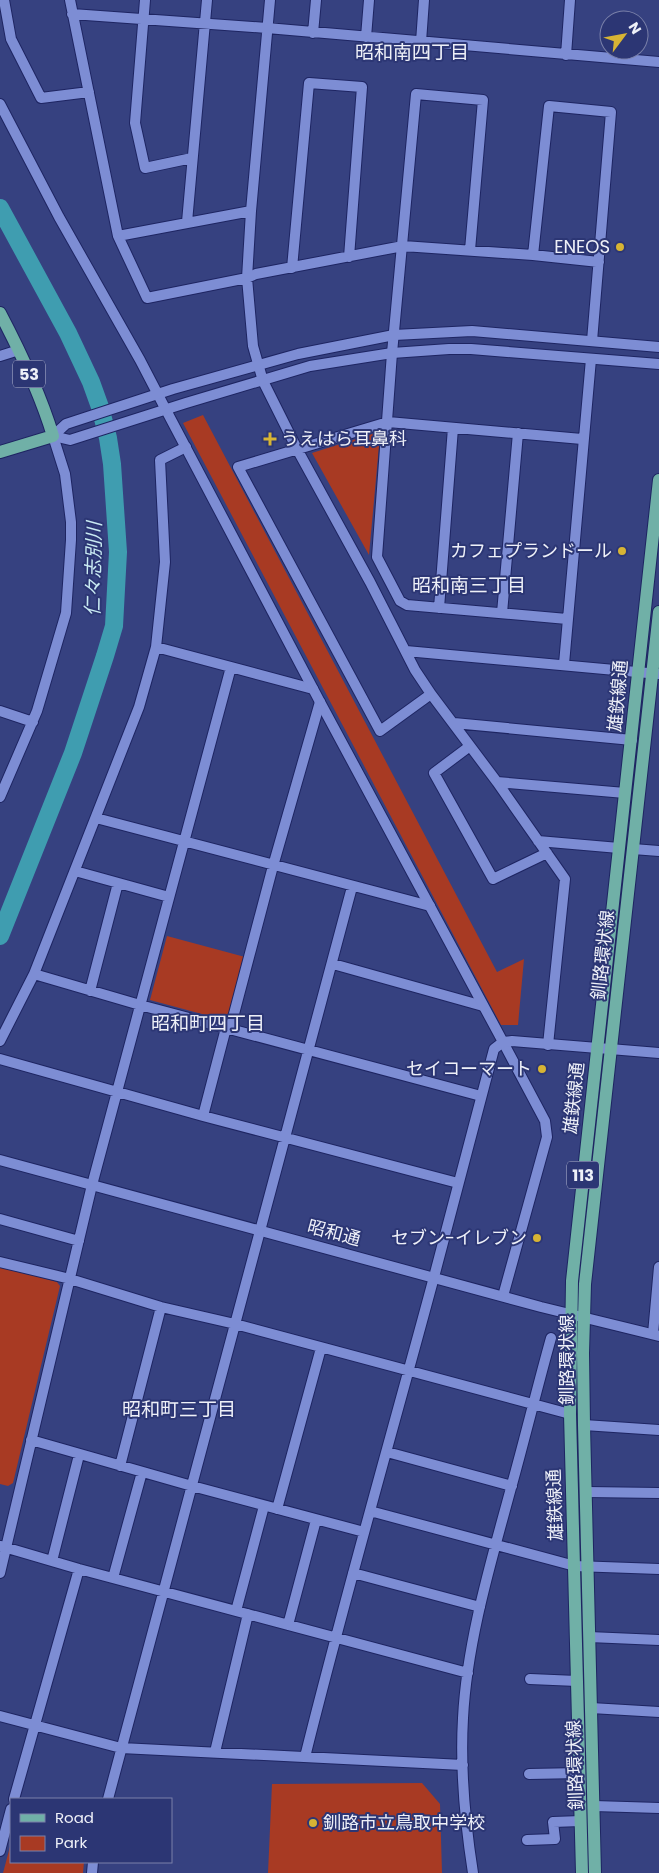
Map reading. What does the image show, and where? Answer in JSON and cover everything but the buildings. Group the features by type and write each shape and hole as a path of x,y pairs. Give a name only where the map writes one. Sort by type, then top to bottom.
{"main road":[{"name":"53","path":"0,313 19,350 45,410 53,436"},
{"path":"0,452 53,436"},
{"name":"雄鉄線通","path":"582,1873 577,1681 581,1567 570,1414 578,1316 572,1281 659,480"},
{"name":"雄鉄線通","path":"633,849 656,674 659,612"},
{"name":"釧路環状線","path":"595,1873 589,1637 581,1567 587,1492 578,1316 585,1284 633,849"}],"street":[{"path":"4,0 12,39 41,98 88,92"},
{"path":"70,0 118,236 147,298 247,278 256,274 402,246 533,255 599,262"},
{"path":"145,0 135,123 145,168 192,158"},
{"path":"187,222 207,0"},
{"path":"270,0 251,211 247,278 253,346 258,366 263,381 297,449 415,670 565,879 548,1044"},
{"path":"313,33 316,0"},
{"path":"366,37 369,0"},
{"path":"421,42 424,0"},
{"path":"566,55 570,0"},
{"path":"72,14 267,28 659,62"},
{"path":"292,268 309,83 362,87 349,257"},
{"path":"470,250 482,100 416,94 392,353 377,557 400,600 407,605 567,620"},
{"path":"0,104 59,217 186,447 313,689 545,1120 547,1137 503,1296"},
{"path":"533,255 549,106 611,112 592,341"},
{"path":"118,236 251,211"},
{"path":"53,436 66,424 158,395 325,347 394,335 472,331 659,347"},
{"path":"53,436 70,440 186,402 310,366 392,353 471,349 659,364"},
{"path":"0,356 19,350"},
{"path":"564,664 590,359"},
{"path":"431,694 380,731 238,467 388,422 582,438"},
{"path":"439,608 453,428"},
{"path":"502,613 518,433"},
{"path":"0,795 38,711 66,613 71,522 65,474 53,436"},
{"path":"0,1041 34,974 139,708 156,648 165,562 160,460 186,447"},
{"path":"156,648 313,689"},
{"path":"406,651 564,664 656,674"},
{"path":"0,1573 3,1547 31,1440 92,1185 232,667"},
{"path":"204,1116 320,702"},
{"path":"0,711 33,722"},
{"path":"454,723 632,740"},
{"path":"470,746 434,773 492,879 547,854"},
{"path":"497,782 625,794"},
{"path":"96,818 430,906"},
{"path":"538,840 619,848"},
{"path":"633,849 659,851"},
{"path":"75,871 170,897"},
{"path":"90,991 118,883"},
{"path":"108,1798 235,1324 262,1230 352,887"},
{"path":"333,964 483,1006"},
{"path":"34,974 140,1005 481,1096"},
{"path":"304,1757 334,1638 387,1452 494,1049 503,1042 512,1041 659,1053"},
{"path":"0,1059 204,1116 458,1183"},
{"name":"昭和通","path":"0,1160 503,1296 656,1335"},
{"path":"0,1219 79,1241"},
{"path":"0,1262 70,1279 161,1307 235,1324 570,1414"},
{"path":"656,1335 659,1268"},
{"path":"120,1466 161,1307"},
{"path":"473,1873 467,1831 462,1765 463,1717 468,1673 480,1607 495,1546 551,1338"},
{"path":"277,1509 320,1348"},
{"path":"584,1425 659,1430"},
{"path":"31,1440 79,1455 364,1532"},
{"path":"387,1452 512,1486"},
{"path":"52,1561 79,1455"},
{"path":"113,1578 142,1472"},
{"path":"587,1492 659,1494"},
{"path":"236,1611 264,1506"},
{"path":"370,1511 495,1546 581,1567 659,1568"},
{"path":"288,1625 316,1520"},
{"path":"3,1547 468,1673"},
{"path":"14,1798 79,1569"},
{"path":"353,1573 480,1607"},
{"path":"215,1752 248,1614"},
{"path":"589,1637 659,1640"},
{"path":"530,1679 577,1681"},
{"path":"591,1708 659,1712"},
{"path":"0,1716 122,1748 462,1765"},
{"path":"529,1774 580,1773"},
{"path":"594,1806 659,1808"},
{"path":"527,1840 555,1839 553,1822 581,1821"},
{"path":"0,1851 9,1825"}],"green space":[{"path":"203,415 497,972 524,959 518,1025 501,1025 183,423"},
{"path":"378,432 380,435 369,555 312,453"},
{"path":"167,936 245,957 228,1021 150,1000"},
{"path":"0,1266 57,1282 60,1286 13,1483 8,1486 0,1484"},
{"path":"422,1783 440,1804 442,1873 268,1873 272,1784"},
{"path":"10,1847 10,1863 84,1863 83,1873 3,1873"}],"waterway":[{"name":"仁々志別川","path":"0,208 68,333 91,382 100,407 112,464 118,552 114,626 105,656 73,753 0,936"}],"place":[{"name":"ENEOS","path":"620,247"},
{"name":"うえはら耳鼻科","path":"270,439"},
{"name":"カフェプランドール","path":"622,551"},
{"name":"セイコーマート","path":"542,1069"},
{"name":"セブン-イレブン","path":"537,1238"},
{"name":"釧路市立鳥取中学校","path":"313,1823"}],"district":[{"name":"昭和南四丁目","path":"412,52"},
{"name":"昭和南三丁目","path":"469,585"},
{"name":"昭和町四丁目","path":"208,1023"},
{"name":"昭和町三丁目","path":"179,1409"}]}
